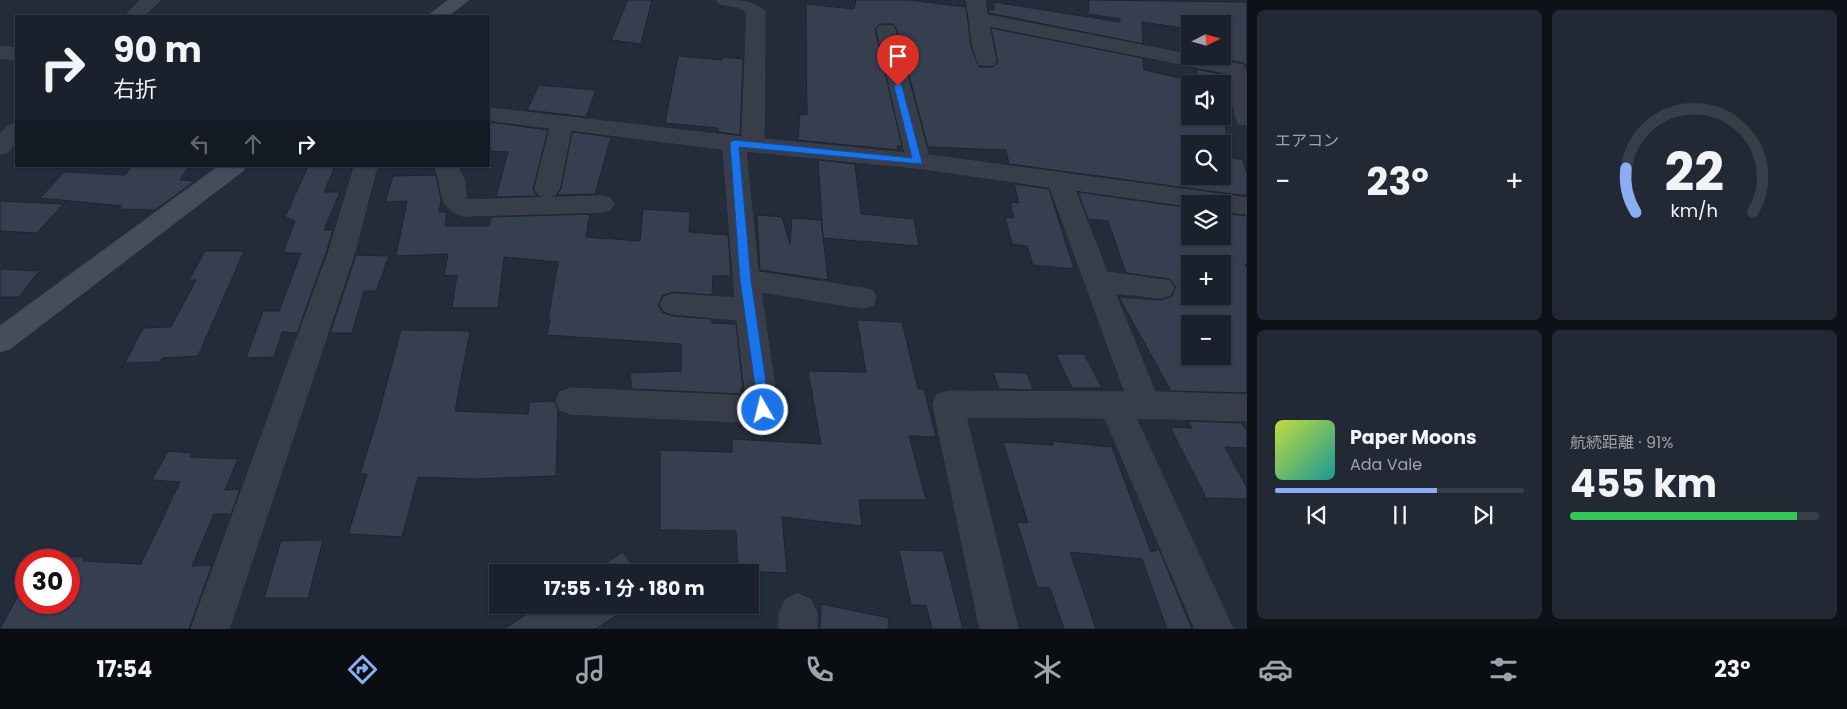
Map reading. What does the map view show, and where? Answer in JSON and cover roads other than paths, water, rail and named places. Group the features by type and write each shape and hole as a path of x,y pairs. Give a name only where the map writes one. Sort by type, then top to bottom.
{"street":[{"path":"135,15 151,0"},
{"path":"438,15 460,0"},
{"path":"571,401 763,410 746,280 744,144 756,12 745,4 726,0"},
{"path":"986,61 982,47 978,9 1236,69 1247,119"},
{"path":"886,30 898,86 918,162"},
{"path":"0,52 15,54"},
{"path":"898,86 919,87"},
{"path":"490,114 562,124 918,162 1247,206"},
{"path":"547,189 562,124"},
{"path":"0,147 15,132"},
{"path":"0,340 234,167"},
{"path":"210,629 342,251 366,167"},
{"path":"446,167 452,179 455,203 463,208 602,204"},
{"path":"1060,182 1097,281 1130,406 1214,629"},
{"path":"746,280 863,298"},
{"path":"1097,281 1161,288"},
{"path":"674,304 749,310"},
{"path":"999,629 948,404 1247,408"}]}
